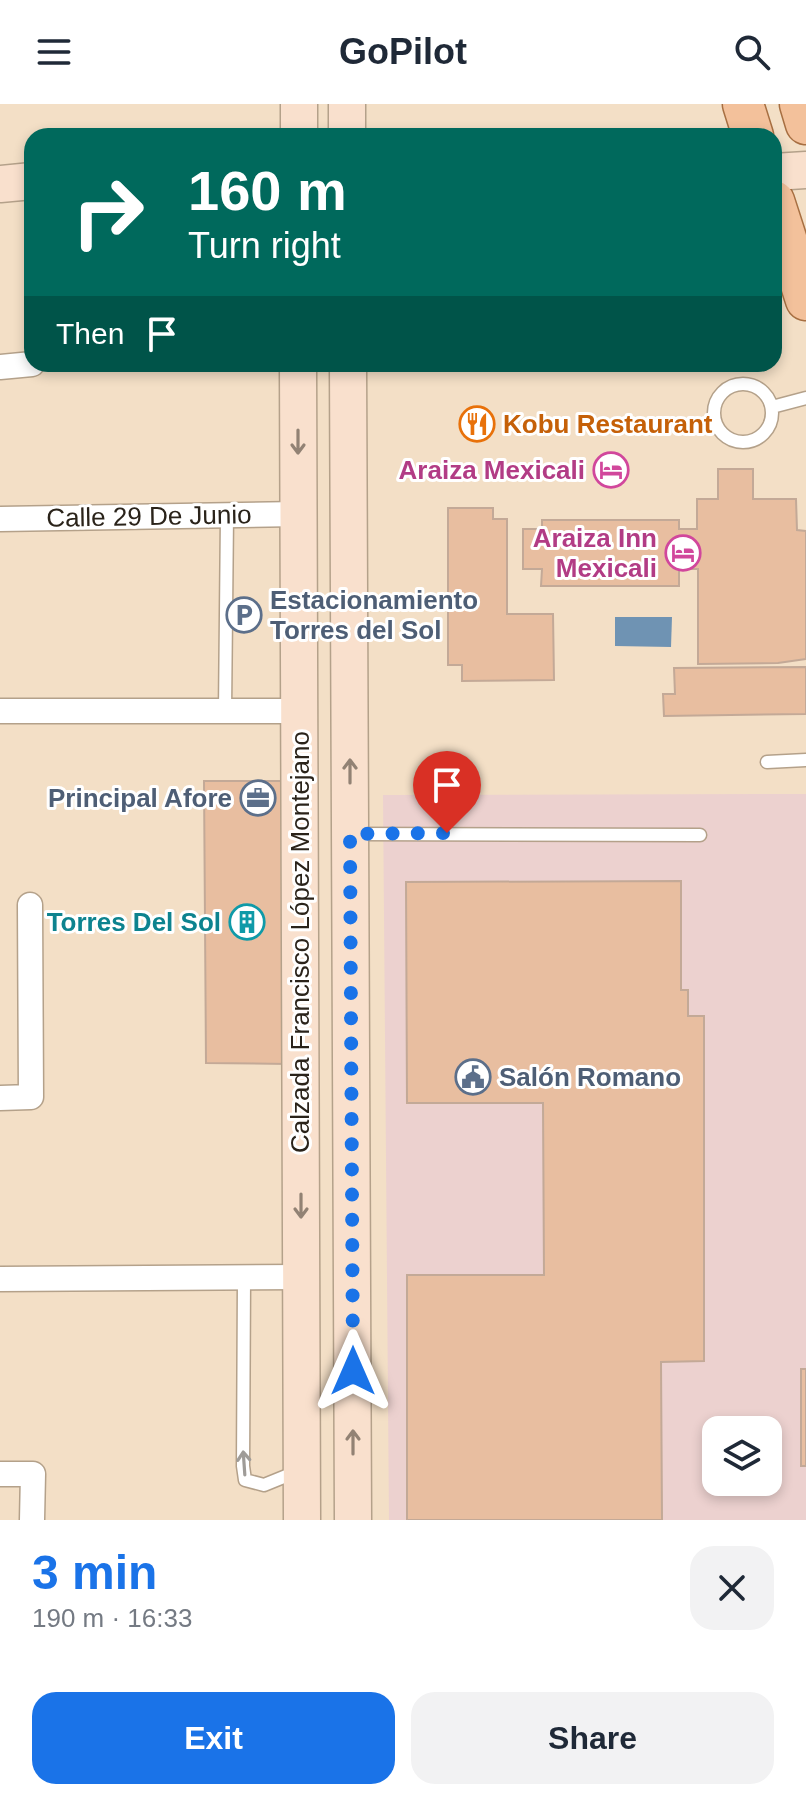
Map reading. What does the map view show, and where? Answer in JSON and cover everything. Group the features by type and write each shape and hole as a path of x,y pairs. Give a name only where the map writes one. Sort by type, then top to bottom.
{"main road":[{"path":"299,104 299,128"},
{"path":"347,104 347,128"},
{"path":"743,104 750,128"},
{"path":"800,104 806,124"},
{"path":"782,172 806,170"},
{"path":"0,184 24,182"},
{"path":"782,226 806,300"},
{"name":"Calzada Francisco López Montejano","path":"298,372 304,1518"},
{"name":"Calzada Francisco López Montejano","path":"348,372 353,1520"},
{"path":"301,1082 326,1091 338,1161 352,1185"}],"street":[{"path":"0,367 24,365"},
{"name":"Calle 29 De Junio","path":"0,519 298,514"},
{"path":"0,711 299,711"},
{"path":"0,1098 31,1097 30,905"},
{"path":"0,1279 301,1277"},
{"path":"0,1474 33,1474 32,1520"}],"lane":[{"path":"740,384 754,386 765,394 772,407 772,421 765,433 754,441 740,443 726,438 717,427 714,413 717,400 727,389 740,384"},
{"path":"772,407 806,398"},
{"path":"225,711 227,515"},
{"path":"767,762 806,760"},
{"path":"350,834 700,835"},
{"path":"244,1278 245,1480 264,1485 302,1469"}],"shaded area":[{"path":"806,794 806,1520 389,1520 383,795"}],"water":[{"path":"615,617 672,617 671,647 615,646"}],"building":[{"path":"718,469 753,469 753,499 796,499 797,530 806,531 806,659 778,663 698,664 698,569 679,569 679,586 541,586 542,569 523,569 523,529 542,529 542,520 679,520 679,529 697,529 697,499 718,499"},
{"path":"448,508 493,508 493,519 507,519 507,614 553,614 554,680 462,681 462,665 448,665"},
{"path":"806,667 806,714 664,716 663,694 675,694 674,668"},
{"name":"Torres Del Sol","path":"204,781 289,781 288,1064 206,1063"},
{"path":"681,881 681,990 688,990 688,1016 704,1016 704,1361 661,1362 662,1520 407,1520 407,1275 544,1275 543,1103 407,1103 406,882"},
{"path":"801,1369 806,1369 806,1466 801,1466"}],"place":[{"name":"Kobu Restaurant","path":"477,424"},
{"name":"Araiza Mexicali","path":"611,470"},
{"name":"Araiza Inn Mexicali","path":"683,553"},
{"name":"Estacionamiento Torres del Sol","path":"244,615"},
{"name":"Principal Afore","path":"258,798"},
{"name":"Torres Del Sol","path":"247,922"},
{"name":"Salón Romano","path":"473,1077"}],"route":[{"path":"353,1371 350,834 447,833"}]}
